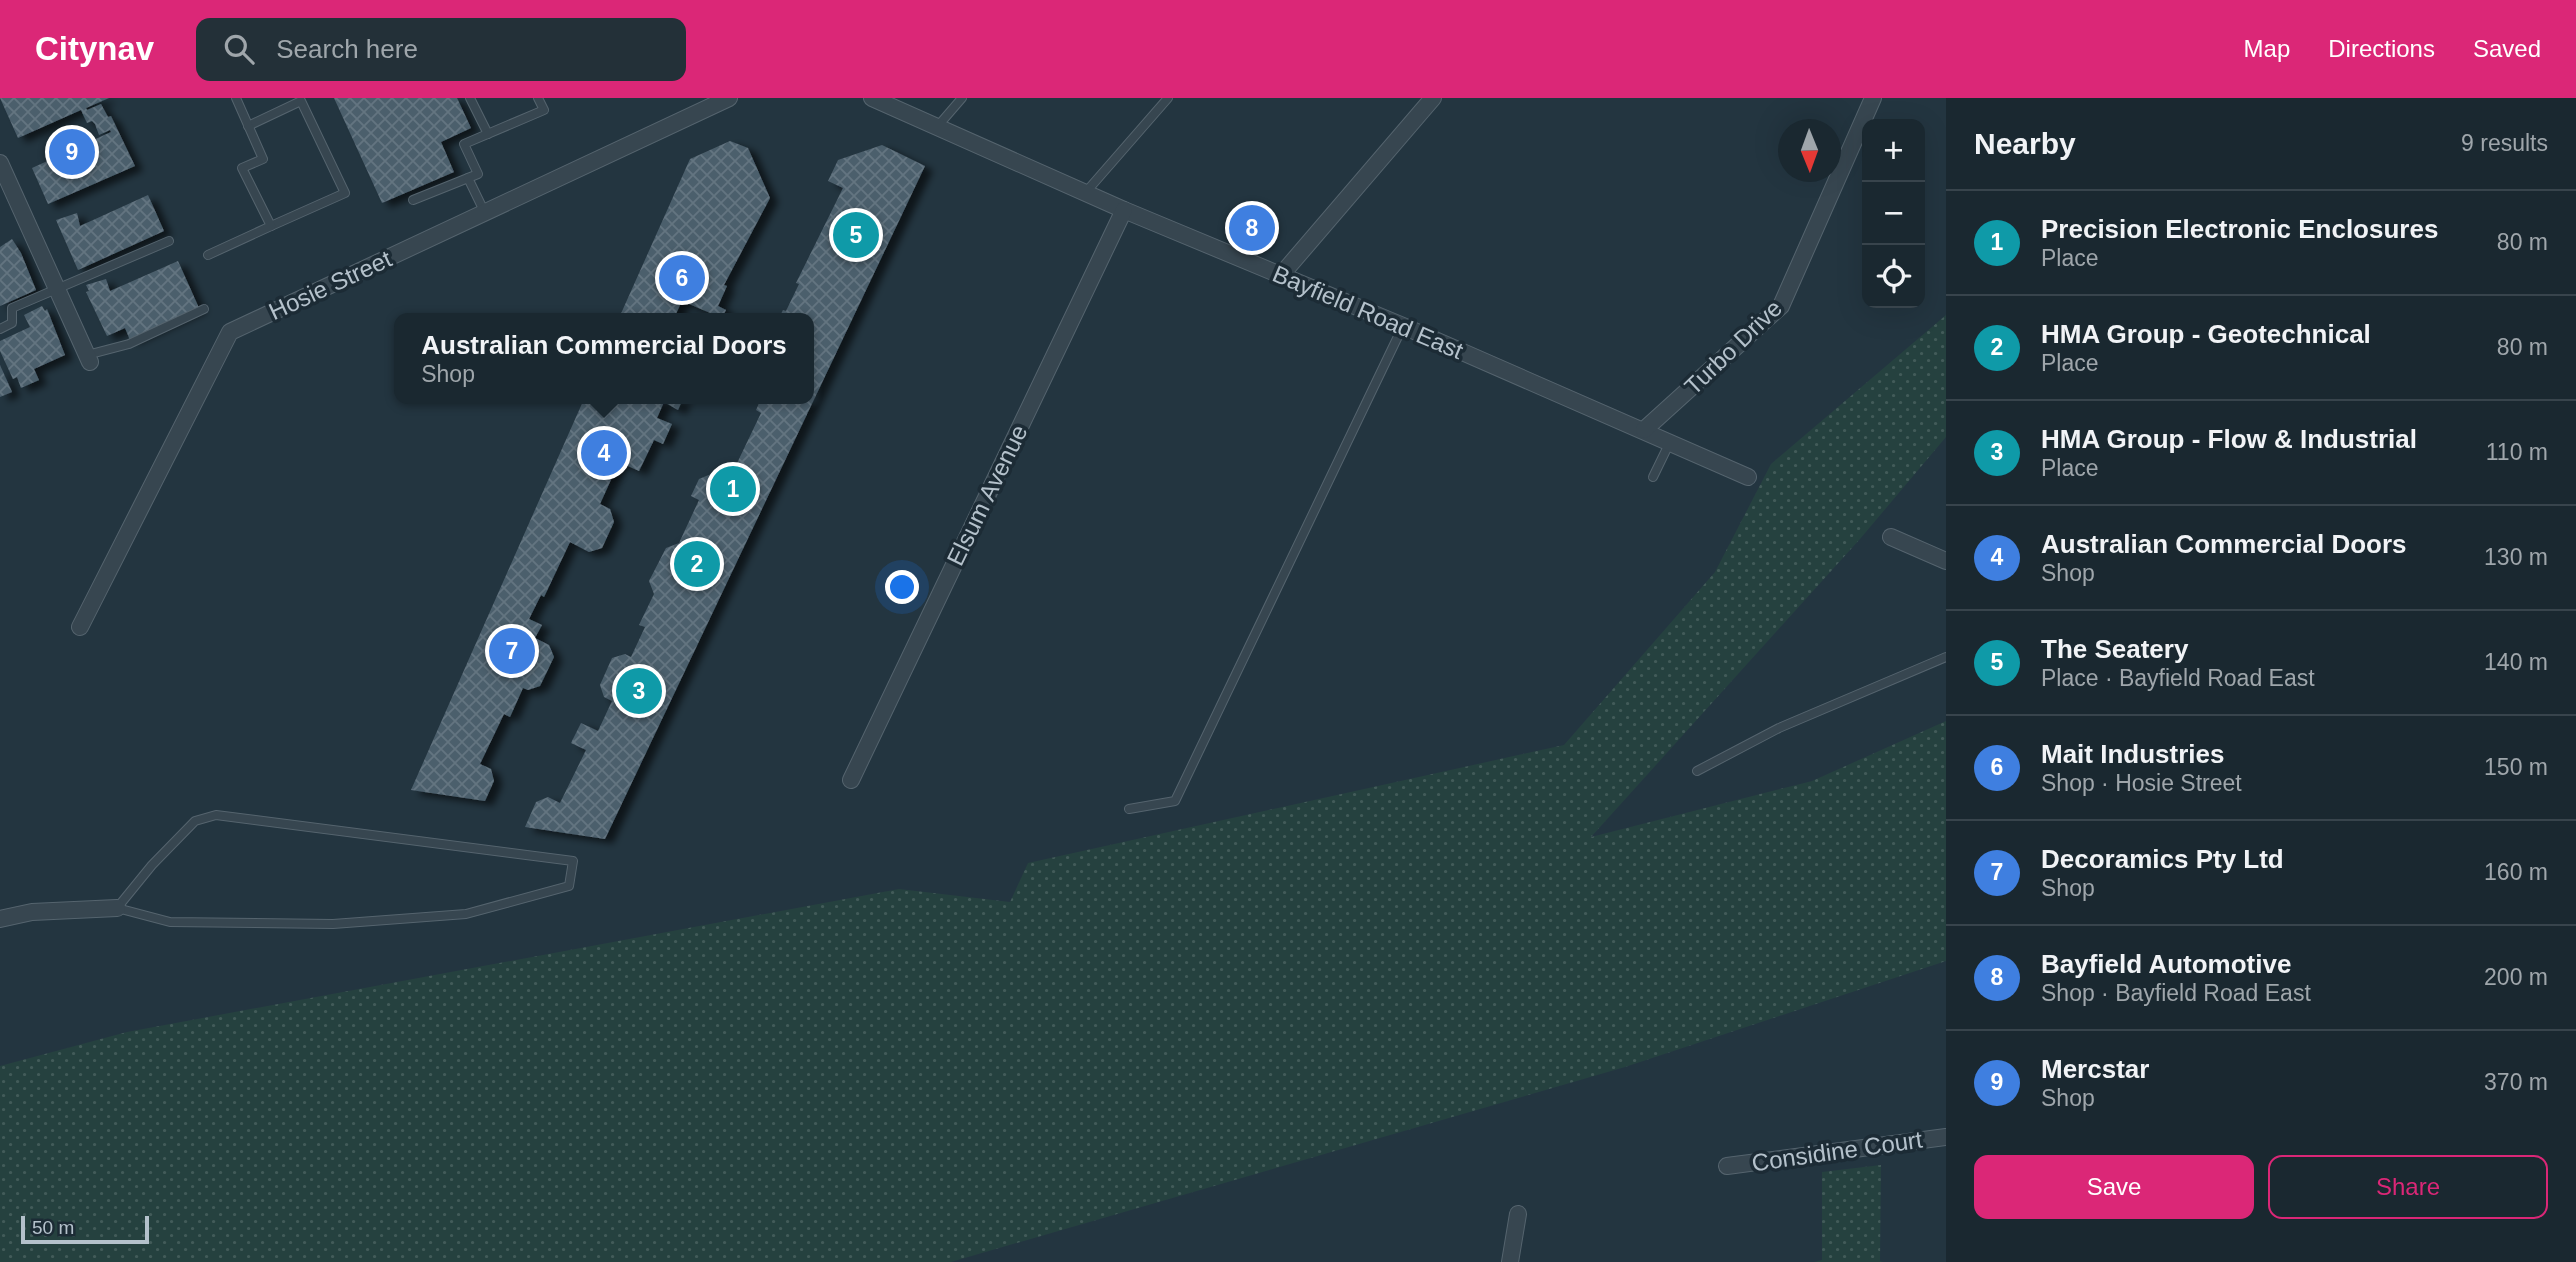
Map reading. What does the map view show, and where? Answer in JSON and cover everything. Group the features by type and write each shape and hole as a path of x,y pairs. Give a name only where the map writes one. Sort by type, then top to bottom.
{"street":[{"name":"Hosie Street","path":"80,627 230,332 729,98"},
{"name":"Bayfield Road East","path":"872,98 1748,477"},
{"path":"1282,274 1433,98"},
{"name":"Turbo Drive","path":"1644,430 1781,306 1874,98"},
{"path":"0,163 88,358"},
{"name":"Elsum Avenue","path":"851,780 1124,209"},
{"path":"1891,537 1946,561"},
{"path":"0,919 32,912 117,908"},
{"name":"Considine Court","path":"1727,1167 1946,1137"},
{"path":"1510,1262 1518,1214"}],"lane":[{"path":"236,98 263,159 243,168 271,226"},
{"path":"470,98 488,134"},
{"path":"413,200 478,174 464,144 544,110 538,98"},
{"path":"937,127 962,98"},
{"path":"1086,192 1168,98"},
{"path":"208,255 345,193 301,101 248,126"},
{"path":"468,178 485,212"},
{"path":"0,329 12,323 12,308 169,241"},
{"path":"88,358 129,344 204,309"},
{"path":"1129,809 1175,801 1404,326"},
{"path":"1653,477 1670,442"},
{"path":"1697,771 1780,728 1946,657"},
{"path":"216,816 573,861 569,886 466,914 333,924 170,922 117,908 152,865 195,821 216,816"}],"green space":[{"path":"1946,315 1946,437 1860,539 1591,837 1812,781 1946,721 1946,961 1625,1067 951,1262 0,1262 0,1066 127,1032 899,889 1010,902 1028,863 1564,745 1715,572 1771,464"},
{"path":"1881,1165 1880,1261 1883,1262 1814,1262 1822,1260 1822,1172"}],"building":[{"path":"0,98 109,98 86,108 87,110 101,104 108,117 111,116 135,166 48,204 32,168 111,132 110,130 99,135 95,124 92,121 87,123 81,110 18,138"},
{"path":"334,98 457,98 471,128 441,142 454,172 382,203"},
{"path":"730,141 748,148 770,198 724,285 727,286 718,306 726,310 724,313 710,313 682,301 676,313 621,313 690,159"},
{"path":"882,145 925,166 814,399 814,313 782,313 783,310 786,311 799,284 796,283 843,188 828,181 838,160"},
{"path":"148,195 164,231 78,270 56,220 77,213 80,226"},
{"path":"12,239 21,253 36,290 0,306 0,247"},
{"path":"178,261 199,308 130,340 125,328 107,336 86,292 89,291 86,285 106,279 110,291"},
{"path":"42,306 45,311 47,309 65,355 34,369 39,380 21,388 17,377 13,379 0,351 0,341 30,327 24,315"},
{"path":"0,365 12,392 0,397"},
{"path":"582,404 663,404 657,418 672,424 663,444 654,440 639,471 619,462 600,504 610,509 614,522 602,548 589,552 570,542 544,597 541,595 529,619 542,625 535,638 549,645 554,657 540,686 528,690 523,688 510,717 504,714 480,764 491,769 494,781 485,801 411,790"},
{"path":"668,404 681,404 678,410"},
{"path":"759,404 812,404 605,839 525,827 536,802 548,797 560,803 586,750 571,743 581,723 598,731 612,701 604,697 600,685 612,658 625,654 631,657 645,627 639,625 654,594 649,581 666,548 679,543 699,500 691,496 699,479 711,474 728,482 761,413 756,410"}],"place":[{"name":"Mercstar","path":"72,152"},
{"name":"Bayfield Automotive","path":"1252,228"},
{"name":"The Seatery","path":"856,235"},
{"name":"Mait Industries","path":"682,278"},
{"name":"Australian Commercial Doors","path":"604,453"},
{"name":"Precision Electronic Enclosures","path":"733,489"},
{"name":"HMA Group - Geotechnical","path":"697,564"},
{"name":"Decoramics Pty Ltd","path":"512,651"},
{"name":"HMA Group - Flow & Industrial","path":"639,691"}]}
